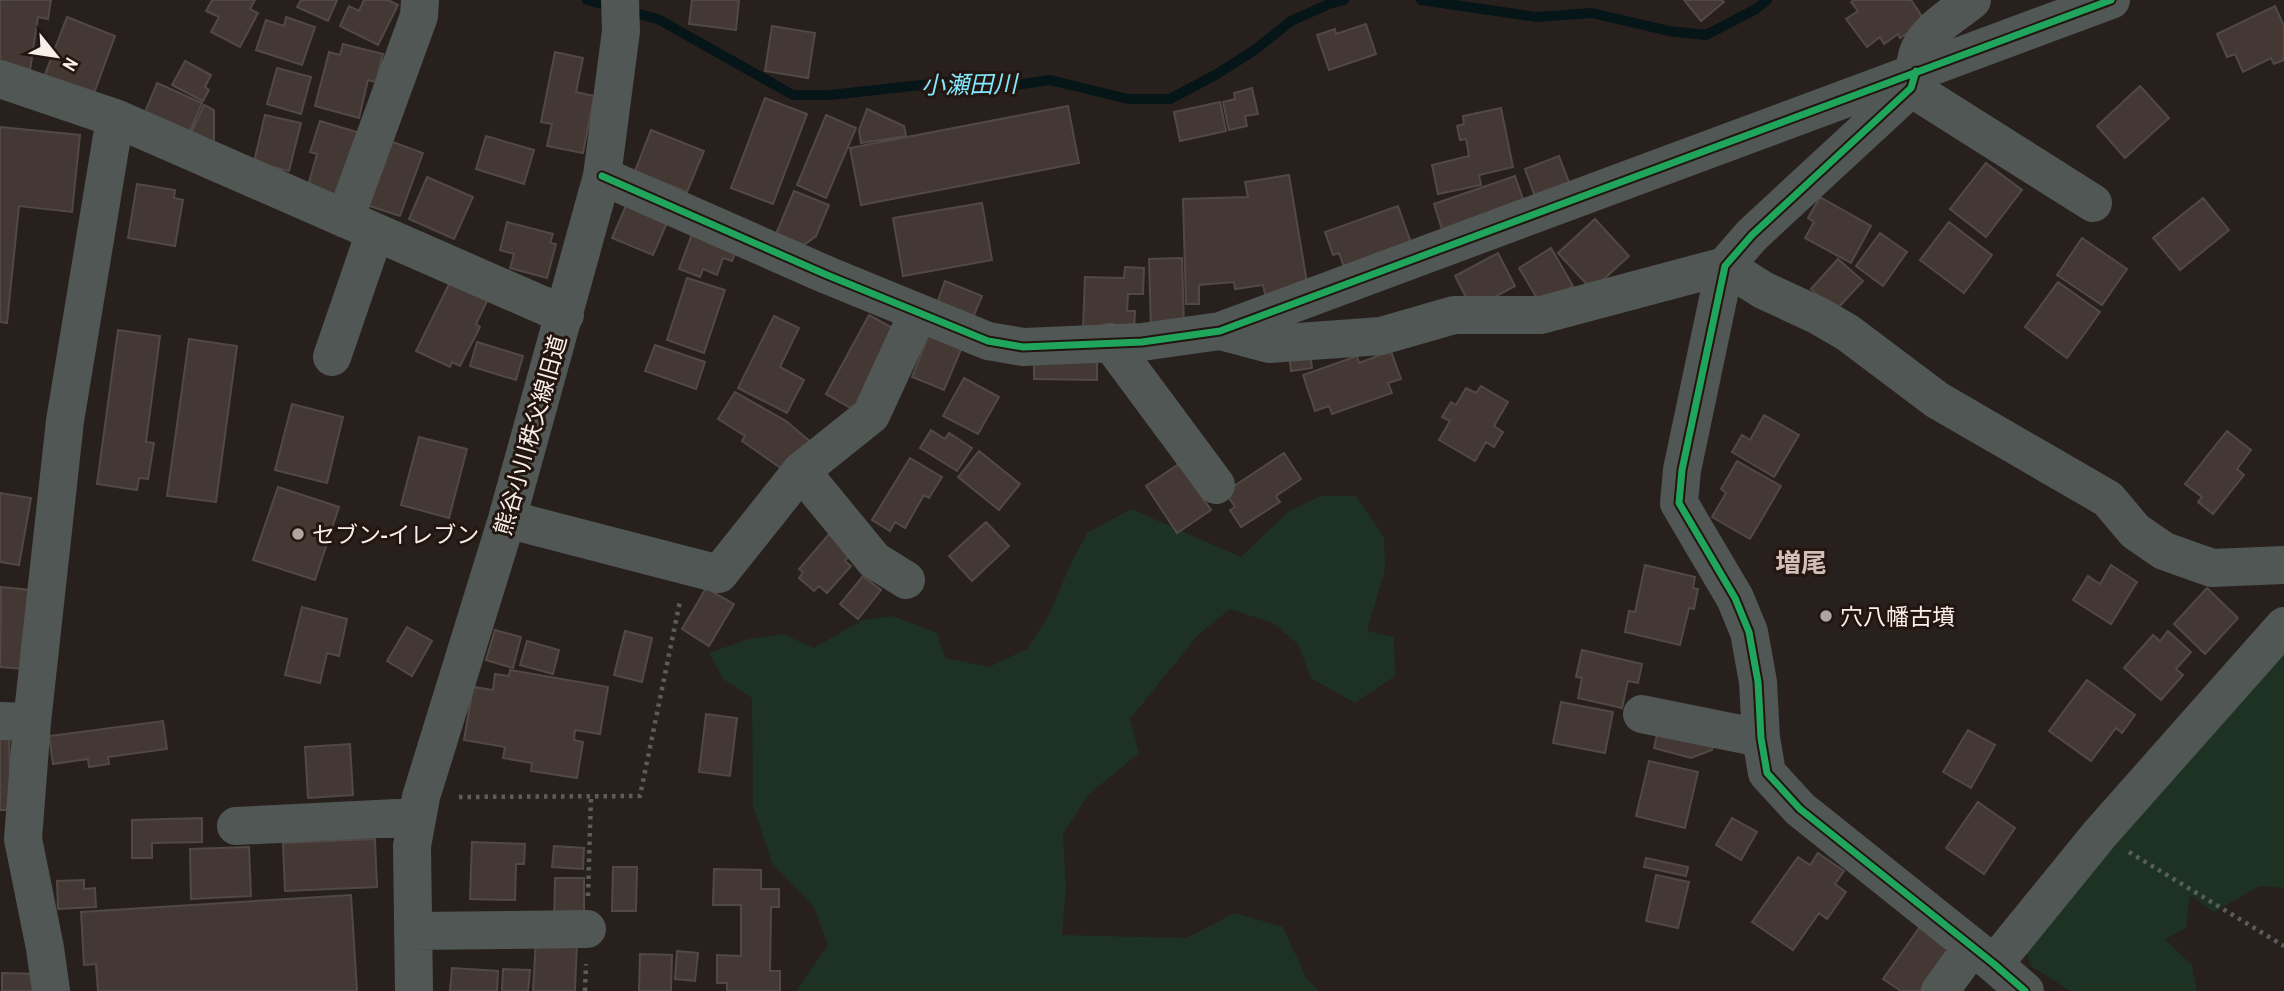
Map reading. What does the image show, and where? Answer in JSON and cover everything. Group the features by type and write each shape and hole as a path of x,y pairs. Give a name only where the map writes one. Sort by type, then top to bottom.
{"street":[{"path":"332,358 360,225 419,16 419,0"},
{"name":"熊谷小川秩父線旧道","path":"414,991 412,846 419,807 507,519 602,176 621,31 620,0"},
{"path":"1972,0 1932,33 1918,51 1913,79 1752,235 1725,266 1682,470 1679,503 1735,598 1749,632 1758,682 1766,773 1800,809 2025,991"},
{"path":"602,176 988,341 1023,347 1142,342 1220,331 1913,79 2111,0"},
{"path":"0,79 115,118 565,314"},
{"path":"1913,79 2094,203"},
{"path":"51,991 23,839 16,722 115,118"},
{"path":"1220,331 1269,344 1381,336 1454,315 1541,315 1725,266 1763,290 1838,327 1937,400 2108,499 2135,530 2164,551 2211,568 2284,565"},
{"path":"507,519 719,574 802,471 870,415 918,313"},
{"path":"1110,342 1216,485"},
{"path":"802,471 874,560 906,580"},
{"path":"1940,991 1983,956 2099,835 2284,626"},
{"path":"1642,714 1761,738"},
{"path":"236,826 419,807"},
{"path":"413,931 587,929"}],"path":[{"path":"419,807 640,796 687,566"},
{"path":"2099,835 2284,946"}],"green space":[{"path":"1321,496 1356,496 1384,537 1385,569 1367,631 1394,637 1395,676 1355,703 1311,678 1298,644 1273,623 1230,609 1198,635 1130,719 1139,753 1088,795 1063,834 1066,887 1062,935 1186,938 1235,913 1283,927 1307,979 1319,991 796,991 828,945 814,907 772,863 753,806 752,698 723,679 709,653 749,639 783,634 814,648 862,620 893,616 937,633 945,658 989,667 1027,649 1048,617 1087,533 1131,509 1241,557 1289,511"},
{"path":"2284,649 2284,888 2260,886 2214,912 2190,895 2186,928 2165,939 2192,965 2197,991 2070,991 2030,965 2025,944"}],"building":[{"path":"0,0 51,0 48,19 38,17 30,70 0,66"},
{"path":"212,0 255,0 250,9 258,13 240,47 211,32 219,17 206,11"},
{"path":"301,0 337,0 328,21 297,7"},
{"path":"364,0 388,0 398,5 378,45 340,26 349,6 359,11"},
{"path":"692,0 739,0 736,30 689,24"},
{"path":"1684,0 1722,0 1724,2 1701,21"},
{"path":"1911,0 1925,21 1900,38 1898,34 1884,44 1880,37 1867,47 1846,19 1858,11 1851,2"},
{"path":"2275,6 2284,26 2284,60 2274,64 2271,58 2243,72 2235,54 2227,57 2217,34"},
{"path":"67,17 115,36 93,96 44,77"},
{"path":"286,17 315,27 302,65 256,50 266,20 284,26"},
{"path":"1366,24 1376,54 1329,70 1317,35 1335,29 1336,34"},
{"path":"772,26 815,33 808,78 765,71"},
{"path":"343,44 383,54 376,82 368,80 359,118 315,106 329,52 340,55"},
{"path":"555,52 583,58 576,92 594,96 583,153 547,146 552,124 541,122"},
{"path":"185,61 211,75 205,87 209,90 203,101 172,85"},
{"path":"277,68 311,77 301,114 267,104"},
{"path":"157,83 202,103 187,138 145,112"},
{"path":"2140,86 2169,118 2125,158 2097,126"},
{"path":"1252,88 1258,114 1245,116 1247,126 1229,130 1223,102 1235,99 1234,93"},
{"path":"765,98 807,114 773,204 731,188"},
{"path":"1220,102 1226,131 1180,141 1174,112"},
{"path":"204,105 214,110 214,155 187,142"},
{"path":"1068,106 1079,163 861,205 850,148"},
{"path":"1501,108 1513,167 1479,175 1481,185 1438,194 1432,165 1469,156 1466,139 1460,140 1457,126 1464,124 1463,116"},
{"path":"867,109 904,126 906,136 861,143 859,130"},
{"path":"265,115 301,123 289,171 254,162"},
{"path":"826,115 856,128 826,198 797,185"},
{"path":"320,121 360,133 339,199 307,189 317,154 310,152"},
{"path":"0,127 80,135 72,212 19,206 7,323 0,322"},
{"path":"651,130 704,151 687,192 635,171"},
{"path":"486,136 534,150 524,184 476,169"},
{"path":"390,141 423,153 400,216 367,205"},
{"path":"1559,156 1570,185 1536,199 1525,169"},
{"path":"1986,163 2022,190 1986,237 1950,209"},
{"path":"1289,175 1309,295 1267,302 1263,285 1235,289 1234,282 1199,285 1199,304 1186,304 1183,199 1248,197 1245,182"},
{"path":"1515,176 1526,208 1444,236 1434,204"},
{"path":"427,177 473,197 454,239 409,219"},
{"path":"137,184 175,190 174,198 183,200 175,246 128,238"},
{"path":"794,191 829,205 816,236 804,245 776,234"},
{"path":"1820,197 1871,226 1851,263 1805,238 1814,222 1808,218"},
{"path":"2203,198 2229,230 2180,270 2153,238"},
{"path":"628,201 669,218 653,255 612,238"},
{"path":"982,203 992,260 903,276 893,218"},
{"path":"1398,206 1411,243 1344,267 1339,253 1333,255 1325,232"},
{"path":"1595,219 1629,256 1592,290 1558,253"},
{"path":"507,222 553,234 550,243 556,244 547,278 510,268 514,254 500,250"},
{"path":"1949,222 1992,255 1964,293 1920,260"},
{"path":"694,229 738,246 732,261 723,258 717,275 703,269 700,277 679,269"},
{"path":"1880,233 1907,252 1883,286 1856,266"},
{"path":"2082,238 2127,269 2102,305 2057,275"},
{"path":"1551,248 1573,286 1541,305 1519,268"},
{"path":"1498,253 1515,286 1472,309 1455,276"},
{"path":"1182,258 1184,327 1151,328 1149,259"},
{"path":"1838,259 1863,281 1835,311 1811,289"},
{"path":"1125,267 1144,268 1143,294 1128,294 1127,311 1135,311 1134,331 1083,329 1085,277 1124,278"},
{"path":"455,272 490,295 476,324 480,327 460,366 452,362 450,367 416,351"},
{"path":"687,278 725,290 704,353 667,340"},
{"path":"945,281 982,296 972,320 936,306"},
{"path":"2058,282 2100,312 2067,358 2025,327"},
{"path":"869,315 898,331 854,410 826,394"},
{"path":"774,316 799,328 780,367 804,380 787,413 738,388"},
{"path":"932,327 965,340 944,390 912,377"},
{"path":"118,330 160,336 146,442 154,443 148,479 139,478 137,490 97,484"},
{"path":"189,339 237,346 216,502 167,496"},
{"path":"477,342 523,356 516,380 470,366"},
{"path":"655,345 705,362 696,389 645,371"},
{"path":"1391,351 1401,379 1388,383 1392,393 1332,414 1329,406 1315,411 1303,375 1357,356 1359,363"},
{"path":"1310,352 1312,368 1291,371 1289,355"},
{"path":"1034,357 1097,358 1097,380 1034,379"},
{"path":"964,378 999,397 978,434 943,416"},
{"path":"1481,386 1508,402 1494,426 1503,432 1494,447 1486,442 1475,461 1439,440 1450,421 1442,417 1451,402 1456,405 1466,388 1476,393"},
{"path":"735,392 786,421 812,443 785,471 742,441 745,436 718,419"},
{"path":"292,404 343,417 327,483 275,470"},
{"path":"1764,415 1799,435 1774,477 1732,452 1742,435 1750,440"},
{"path":"931,430 945,439 949,433 972,448 957,471 920,448"},
{"path":"2227,431 2251,450 2237,469 2244,475 2213,514 2198,502 2202,497 2185,484"},
{"path":"419,437 467,449 449,518 401,505"},
{"path":"979,451 1020,484 999,510 958,477"},
{"path":"1284,453 1301,479 1276,496 1280,502 1241,527 1230,510 1235,507 1225,492"},
{"path":"910,458 942,477 929,498 924,495 905,528 895,522 890,531 872,520"},
{"path":"1737,461 1781,486 1750,539 1712,517 1726,493 1721,489"},
{"path":"1179,464 1211,510 1177,533 1146,486"},
{"path":"278,487 339,507 315,580 253,560"},
{"path":"0,493 31,498 19,565 0,562"},
{"path":"986,522 1009,546 972,581 949,556"},
{"path":"831,532 853,551 845,561 851,566 827,593 819,586 814,591 799,578 803,572 799,569"},
{"path":"1645,565 1695,577 1693,588 1698,589 1694,609 1689,608 1680,645 1625,632 1629,611 1635,612"},
{"path":"2111,565 2137,582 2111,624 2073,600 2088,576 2100,584"},
{"path":"863,576 881,590 858,619 840,604"},
{"path":"1,587 31,590 23,669 0,667"},
{"path":"706,588 734,604 709,646 682,629"},
{"path":"2207,588 2238,618 2205,654 2174,624"},
{"path":"302,607 347,619 339,656 327,653 320,683 285,675"},
{"path":"407,627 432,641 412,676 387,661"},
{"path":"495,630 521,637 513,668 486,660"},
{"path":"625,631 652,638 642,682 614,675"},
{"path":"2168,631 2191,652 2176,669 2183,675 2161,700 2124,668 2153,635 2160,641"},
{"path":"527,641 559,650 553,674 520,665"},
{"path":"1582,650 1642,664 1638,683 1628,681 1622,708 1578,698 1582,678 1576,677"},
{"path":"510,670 608,687 600,734 575,730 574,740 583,742 577,778 531,771 532,763 503,758 505,747 464,740 473,687 493,690 495,674 509,676"},
{"path":"2087,680 2135,715 2122,733 2116,728 2091,761 2049,731"},
{"path":"1561,702 1613,712 1605,753 1553,743"},
{"path":"706,714 737,718 730,776 699,772"},
{"path":"163,721 167,749 108,757 109,764 89,767 88,759 53,764 49,736"},
{"path":"1659,726 1715,739 1712,750 1691,758 1654,748"},
{"path":"1968,730 1995,745 1971,788 1943,772"},
{"path":"0,733 9,733 11,810 0,810"},
{"path":"350,744 353,795 308,798 305,747"},
{"path":"1649,761 1698,772 1685,828 1636,816"},
{"path":"1978,802 2015,828 1984,874 1946,848"},
{"path":"202,818 202,842 152,843 152,858 132,858 132,820"},
{"path":"1732,818 1757,832 1741,860 1716,845"},
{"path":"375,839 377,887 285,891 283,843"},
{"path":"472,842 525,844 524,864 516,864 515,900 470,899"},
{"path":"554,846 584,848 583,869 552,867"},
{"path":"249,847 251,896 191,899 190,849"},
{"path":"1818,853 1844,871 1835,884 1846,892 1827,919 1819,913 1793,950 1752,922 1798,857 1810,865"},
{"path":"1646,858 1688,867 1686,876 1644,867"},
{"path":"613,867 637,867 636,911 612,911"},
{"path":"714,869 761,870 761,889 779,889 779,907 771,907 770,971 780,971 780,991 727,991 727,983 717,983 717,955 741,956 741,905 713,905"},
{"path":"1656,875 1689,882 1678,928 1646,921"},
{"path":"555,878 584,878 584,924 554,923"},
{"path":"84,880 84,889 95,888 96,907 58,909 57,881"},
{"path":"351,895 357,991 98,991 96,964 84,965 81,912"},
{"path":"1920,927 1951,949 1920,991 1901,991 1883,979"},
{"path":"536,940 577,941 575,991 533,991"},
{"path":"677,951 698,953 695,981 675,979"},
{"path":"640,954 672,955 671,991 639,991"},
{"path":"452,968 498,971 497,991 450,991"},
{"path":"503,969 530,970 528,991 502,991"},
{"path":"2,973 39,974 38,991 2,991"}],"waterway":[{"name":"小瀬田川","path":"587,0 613,7"},
{"name":"小瀬田川","path":"627,11 658,19 793,95 830,95 949,82 1008,86 1050,80 1128,99 1170,99 1256,49 1291,21 1344,0"},
{"name":"小瀬田川","path":"1421,0 1536,17 1592,13 1669,31 1706,35 1756,9 1767,0"}],"cycle path":[{"path":"602,176 827,275 988,341 1023,347 1142,342 1220,331 2111,0"},
{"path":"1916,71 1911,88 1752,235 1725,266 1682,470 1679,503 1735,598 1749,632 1758,682 1761,738 1767,773 1800,809 2025,991"}],"place":[{"name":"セブン-イレブン","path":"298,534"},
{"name":"穴八幡古墳","path":"1826,616"}],"district":[{"name":"増尾","path":"1801,562"}]}
